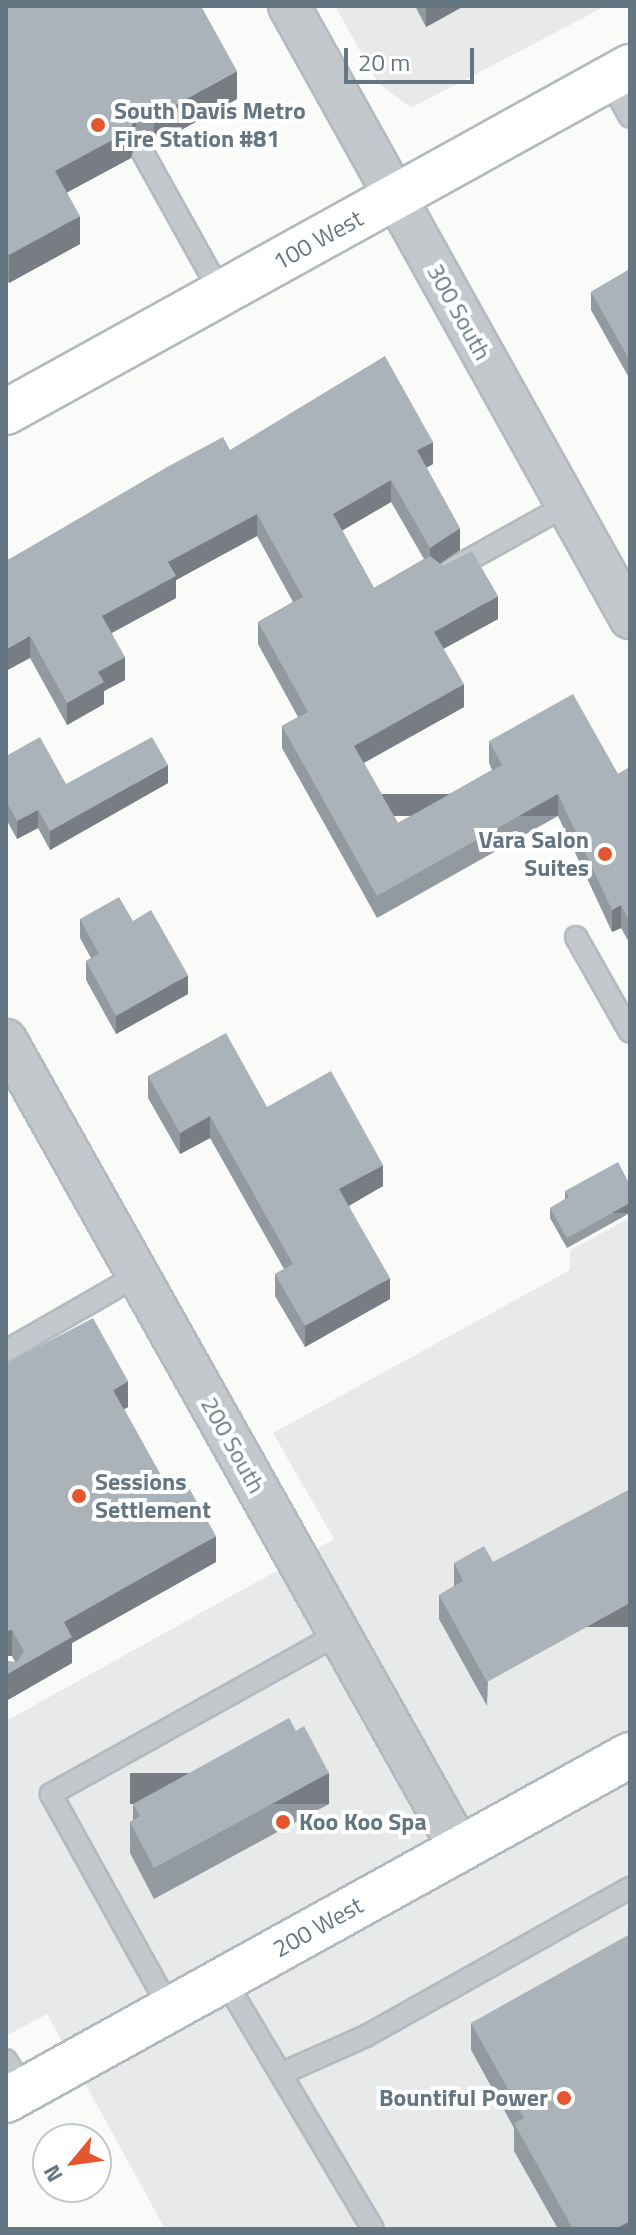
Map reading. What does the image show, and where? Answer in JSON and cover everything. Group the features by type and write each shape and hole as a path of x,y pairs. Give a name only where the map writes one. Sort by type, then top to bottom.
{"main road":[{"name":"100 West","path":"6,412 620,73"},
{"name":"200 West","path":"12,2083 170,2009 630,1755"}],"street":[{"name":"300 South","path":"289,6 630,618"},
{"name":"200 South","path":"6,1040 460,1849"}],"lane":[{"path":"620,73 630,117"},
{"path":"142,151 221,293"},
{"path":"442,575 567,505"},
{"path":"576,937 630,1032"},
{"path":"6,1351 138,1275"},
{"path":"170,2009 51,1794 339,1634"},
{"path":"285,2072 366,2036 630,1888"},
{"path":"224,1979 285,2072 373,2229"}],"shaded area":[{"path":"335,6 606,6 411,108 378,83"},
{"path":"630,1218 630,2229 165,2229 112,2132 112,2123 107,2123 47,2014 6,2036 6,1721 334,1539 273,1433 570,1270 570,1250"}],"building":[{"name":"South Davis Metro Fire Station #81","path":"6,6 201,6 237,71 154,117 136,112 131,130 55,171 80,216 9,255 6,250"},
{"path":"630,269 630,356 628,357 591,292"},
{"path":"385,356 433,442 417,450 460,528 430,548 391,480 333,514 374,588 430,556 443,566 472,551 498,596 434,632 464,684 354,746 398,823 502,765 489,741 573,694 618,774 630,767 630,922 621,905 612,910 558,794 377,896 282,726 308,712 258,622 303,597 257,514 168,562 176,576 102,616 125,657 98,672 104,682 67,703 30,636 6,649 6,561 223,437 230,450"},
{"path":"40,737 66,784 152,737 168,765 50,831 38,810 17,821 6,800 6,756"},
{"path":"119,897 133,921 151,910 188,975 116,1016 86,961 99,954 80,919"},
{"path":"226,1033 267,1107 331,1071 383,1165 339,1189 390,1278 305,1326 275,1274 293,1264 210,1116 180,1133 148,1076"},
{"path":"618,1162 630,1185 630,1203 567,1238 550,1208 569,1197 565,1191"},
{"name":"Sessions Settlement","path":"93,1318 128,1381 113,1390 169,1490 185,1481 216,1536 64,1622 72,1637 6,1675 6,1661 17,1662 24,1651 12,1630 6,1631 6,1364"},
{"path":"630,1489 630,1603 487,1682 439,1595 463,1581 454,1563 484,1546 493,1562"},
{"path":"289,1718 296,1731 304,1726 329,1773 154,1868 130,1822 140,1816 133,1804"},
{"name":"Bountiful Power","path":"630,1934 630,2221 615,2229 573,2229 514,2123 524,2118 471,2023"}],"place":[{"name":"South Davis Metro Fire Station #81","path":"98,125"},
{"name":"Vara Salon Suites","path":"605,854"},
{"name":"Sessions Settlement","path":"79,1496"},
{"name":"Koo Koo Spa","path":"283,1822"},
{"name":"Bountiful Power","path":"564,2098"}]}
